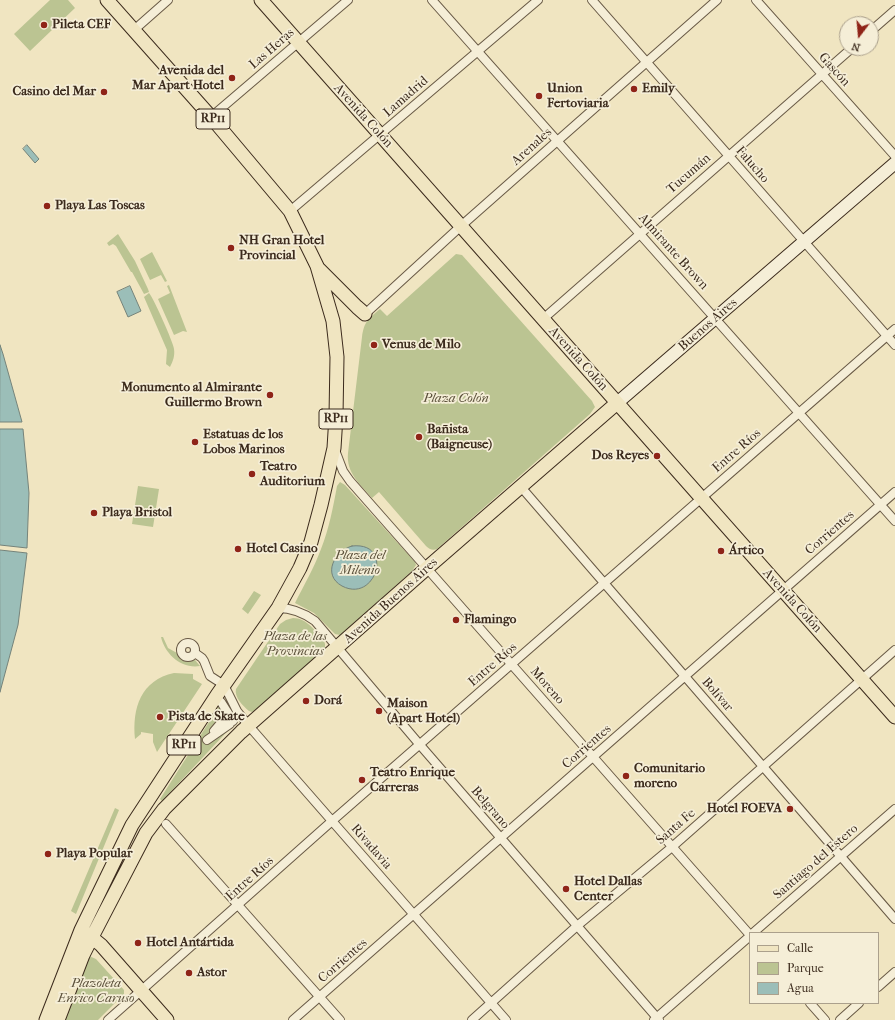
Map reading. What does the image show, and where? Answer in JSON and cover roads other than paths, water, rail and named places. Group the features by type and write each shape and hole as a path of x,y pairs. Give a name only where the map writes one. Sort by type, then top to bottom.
{"main road":[{"name":"RP11","path":"46,1020 86,934 136,818 224,685 278,608 300,568 311,542 334,448 337,386 333,320 317,266 290,211 211,117 107,0"},
{"name":"Avenida Colón","path":"261,0 895,717"},
{"name":"RP11","path":"317,266 365,314"},
{"name":"Buenos Aires","path":"521,487 617,403"},
{"name":"Avenida Buenos Aires","path":"162,820 249,726 521,487"},
{"name":"RP11","path":"58,1020 82,955 86,934 146,833 162,820"},
{"path":"86,934 101,945 167,1020"}],"street":[{"path":"134,30 168,0"},
{"name":"Las Heras","path":"211,117 348,0"},
{"name":"Almirante Brown","path":"432,0 895,521"},
{"name":"Lamadrid","path":"290,211 538,0"},
{"name":"Falucho","path":"592,0 895,345"},
{"name":"Arenales","path":"365,314 461,226 717,0"},
{"name":"Gascón","path":"756,0 895,156"},
{"path":"879,24 895,10"},
{"name":"Tucumán","path":"543,319 843,56"},
{"name":"Buenos Aires","path":"617,403 895,162"},
{"name":"Entre Ríos","path":"108,1020 332,821 895,329"},
{"name":"Moreno","path":"334,448 343,471 350,481 749,934"},
{"name":"Bolívar","path":"521,487 895,920"},
{"name":"Corrientes","path":"294,1020 895,492"},
{"name":"Belgrano","path":"278,608 290,609 312,618 657,1019"},
{"name":"Santa Fe","path":"472,1020 577,926 672,847 895,650"},
{"path":"195,653 204,661 208,679 224,685"},
{"name":"Rivadavia","path":"224,685 237,711 249,726 506,1020"},
{"path":"221,702 232,720"},
{"name":"Santiago del Estero","path":"754,932 895,809"},
{"path":"162,820 340,1020"},
{"path":"657,1019 749,936"},
{"path":"879,986 895,972"},
{"path":"811,1004 825,1020"},
{"path":"840,1020 858,1004"}],"water":[{"path":"27,145 39,159 35,163 23,149"},
{"path":"130,286 141,311 128,317 117,292"},
{"path":"0,345 3,354 22,422 0,422"},
{"path":"0,429 23,429 29,493 27,548 0,545"},
{"path":"352,546 365,547 373,553 377,561 376,571 371,580 364,587 354,589 342,586 336,581 332,570 333,564 340,553"},
{"path":"0,550 27,553 18,625 0,692"}],"place":[{"name":"Pileta CEF","path":"44,25"},
{"name":"Avenida del Mar Apart Hotel","path":"232,78"},
{"name":"Emily","path":"634,89"},
{"name":"Casino del Mar","path":"104,92"},
{"name":"Union Fertoviaria","path":"539,96"},
{"name":"Playa Las Toscas","path":"47,206"},
{"name":"NH Gran Hotel Provincial","path":"231,248"},
{"name":"Venus de Milo","path":"374,345"},
{"name":"Monumento al Almirante Guillermo Brown","path":"270,395"},
{"name":"Bañista (Baigneuse)","path":"419,437"},
{"name":"Estatuas de los Lobos Marinos","path":"195,442"},
{"name":"Dos Reyes","path":"657,456"},
{"name":"Teatro Auditorium","path":"252,474"},
{"name":"Playa Bristol","path":"94,513"},
{"name":"Hotel Casino","path":"238,549"},
{"name":"Ártico","path":"721,551"},
{"name":"Flamingo","path":"456,620"},
{"name":"Dorá","path":"306,701"},
{"name":"Maison (Apart Hotel)","path":"379,711"},
{"name":"Pista de Skate","path":"160,717"},
{"name":"Comunitario moreno","path":"626,776"},
{"name":"Teatro Enrique Carreras","path":"362,780"},
{"name":"Hotel FOEVA","path":"790,809"},
{"name":"Playa Popular","path":"48,854"},
{"name":"Hotel Dallas Center","path":"566,889"},
{"name":"Hotel Antártida","path":"138,943"},
{"name":"Astor","path":"189,973"}],"park label":[{"name":"Plaza Colón","path":"456,399"},
{"name":"Plaza del Milenio","path":"360,564"},
{"name":"Plaza de las Provincias","path":"295,644"},
{"name":"Plazoleta Enrico Caruso","path":"96,992"}]}
